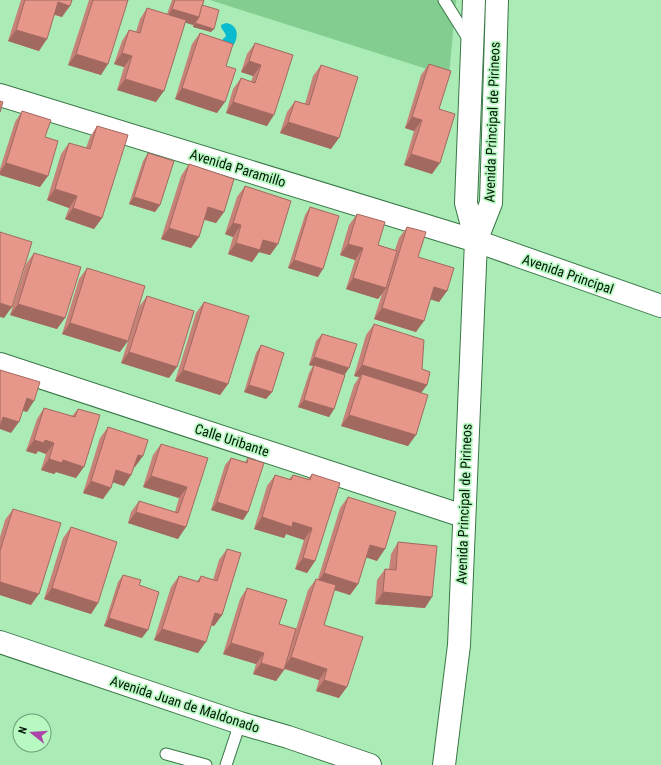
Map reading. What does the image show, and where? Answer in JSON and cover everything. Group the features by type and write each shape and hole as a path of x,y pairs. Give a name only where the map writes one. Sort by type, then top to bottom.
{"street":[{"name":"Avenida Principal de Pirineos","path":"444,765 459,645 463,516 476,242 466,203 474,0"},
{"name":"Avenida Principal de Pirineos","path":"476,242 492,203 497,0"},
{"name":"Avenida Paramillo","path":"0,95 476,242"},
{"name":"Avenida Principal","path":"476,242 661,306"},
{"name":"Calle Uribante","path":"0,364 463,516"},
{"name":"Avenida Juan de Maldonado","path":"0,642 370,765"}],"lane":[{"path":"444,0 472,44"},
{"path":"226,765 240,723"},
{"path":"166,754 206,765"}],"green space":[{"path":"210,0 456,0 449,76"}],"water":[{"path":"226,23 231,24 237,33 236,41 231,48 221,41 226,36 221,25"}],"building":[{"path":"25,0 72,0 70,6 58,2 47,39 16,30"},
{"path":"93,0 128,0 108,64 76,54"},
{"path":"175,0 204,0 199,17 172,9"},
{"path":"202,5 219,10 214,29 195,23 199,17"},
{"path":"147,8 186,20 164,91 125,79 132,56 122,53 129,30 140,33"},
{"path":"200,33 233,44 226,66 236,69 225,102 182,88"},
{"path":"255,43 293,55 274,115 233,102 241,78 255,83 261,65 249,61"},
{"path":"429,64 451,71 439,109 455,114 440,163 411,154 422,120 412,117"},
{"path":"321,65 358,77 339,138 288,122 295,101 309,105"},
{"path":"0,101 3,102 0,112"},
{"path":"22,111 51,120 45,137 58,141 48,176 6,163"},
{"path":"97,126 128,135 102,218 73,208 77,196 55,189 69,143 90,149"},
{"path":"148,153 174,161 160,205 134,197"},
{"path":"189,164 234,179 224,212 208,207 199,237 169,228"},
{"path":"245,186 291,201 278,244 263,240 260,250 236,243 241,225 233,223"},
{"path":"310,207 339,216 323,269 294,260"},
{"path":"357,214 385,222 378,245 397,251 386,288 353,278 363,248 348,244"},
{"path":"407,227 426,232 418,257 454,268 447,291 434,287 424,321 382,308"},
{"path":"0,232 32,242 12,307 0,303"},
{"path":"34,253 81,267 65,318 18,304"},
{"path":"87,268 145,286 128,341 70,323"},
{"path":"147,296 194,311 177,367 129,352"},
{"path":"204,302 249,316 228,384 183,370"},
{"path":"374,324 424,340 422,369 430,372 427,385 362,365"},
{"path":"322,334 357,344 349,368 314,357"},
{"path":"261,345 284,353 272,392 249,385"},
{"path":"314,365 345,375 334,409 304,400"},
{"path":"0,370 40,382 34,401 27,398 19,422 3,417 0,427"},
{"path":"362,374 428,395 416,435 349,415"},
{"path":"44,408 75,417 78,409 100,415 84,467 63,460 62,463 49,459 54,443 45,440 44,443 34,440"},
{"path":"108,427 148,440 143,456 138,455 131,475 116,470 111,488 91,481"},
{"path":"161,444 208,458 186,527 136,512 139,501 178,513 187,487 151,476"},
{"path":"231,458 247,463 248,458 264,463 248,512 217,502"},
{"path":"312,474 340,483 315,561 303,558 312,528 293,522 292,527 262,517 275,475 291,480 293,475 310,480"},
{"path":"348,497 396,512 385,549 370,545 358,584 324,573"},
{"path":"13,509 61,523 39,594 0,582 0,551"},
{"path":"71,527 117,542 98,603 52,588"},
{"path":"398,542 437,546 432,597 383,592 385,569 396,570"},
{"path":"227,549 241,553 222,615 215,613 206,642 162,629 179,576 199,582 201,576 217,581"},
{"path":"123,575 141,580 139,585 159,592 148,630 109,618"},
{"path":"316,579 336,585 324,625 363,637 347,687 324,680 327,669 291,657"},
{"path":"247,588 287,600 279,624 296,629 284,670 261,663 264,653 231,643"}]}
